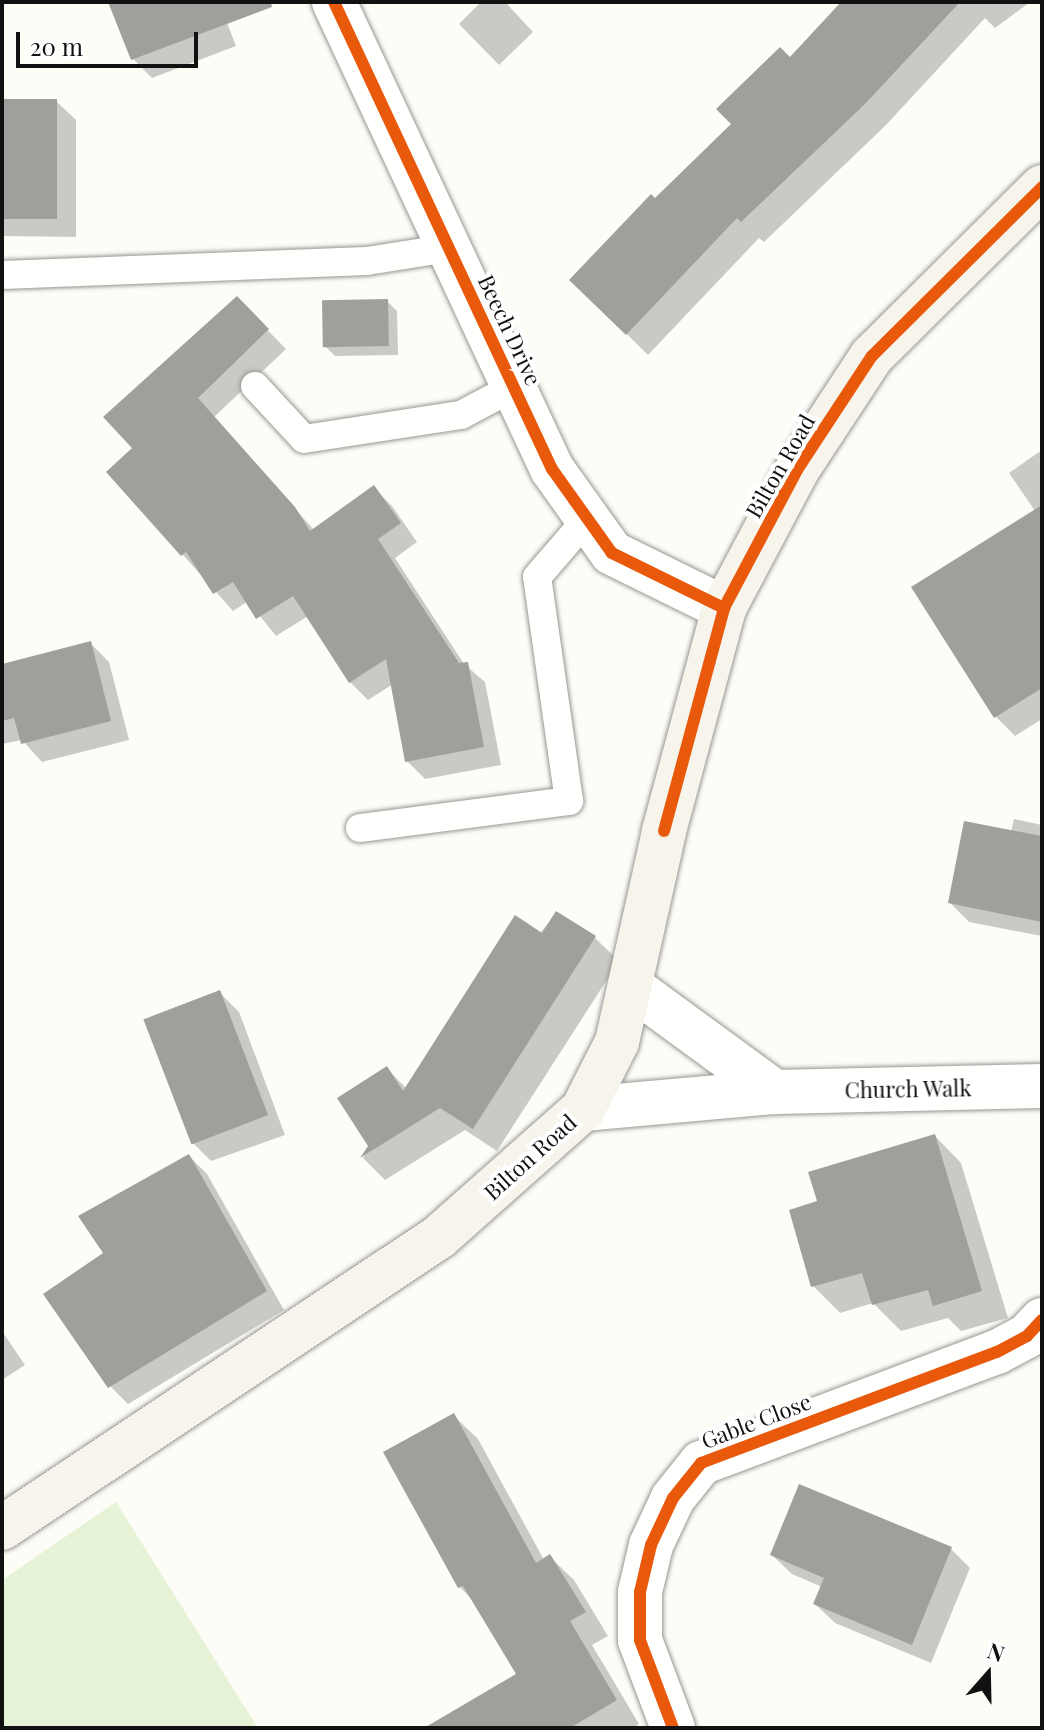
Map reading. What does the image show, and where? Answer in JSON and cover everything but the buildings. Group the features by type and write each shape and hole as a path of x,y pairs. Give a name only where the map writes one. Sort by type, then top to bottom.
{"main road":[{"name":"Bilton Road","path":"2,1528 439,1237 583,1109 617,1042 724,608 797,470 872,356 1042,187"}],"street":[{"name":"Beech Drive","path":"334,2 552,469 612,553 724,608"},
{"path":"630,986 775,1092"},
{"name":"Church Walk","path":"583,1109 775,1092 1042,1086"},
{"name":"Gable Close","path":"673,1728 640,1640 640,1592 651,1545 673,1498 701,1463 997,1352 1027,1336 1042,1320"}],"lane":[{"path":"2,275 367,261 449,248"},
{"path":"255,386 304,439 461,415 514,387"},
{"path":"360,828 569,801 537,577 587,519"}],"green space":[{"path":"116,1502 258,1728 2,1728 2,1580"}],"cycle path":[{"path":"334,2 552,469 612,553 724,608"},
{"path":"664,831 724,608 797,470 872,356 1042,187"},
{"path":"673,1728 640,1640 640,1592 651,1545 673,1498 701,1463 997,1352 1027,1336 1042,1320"}]}
